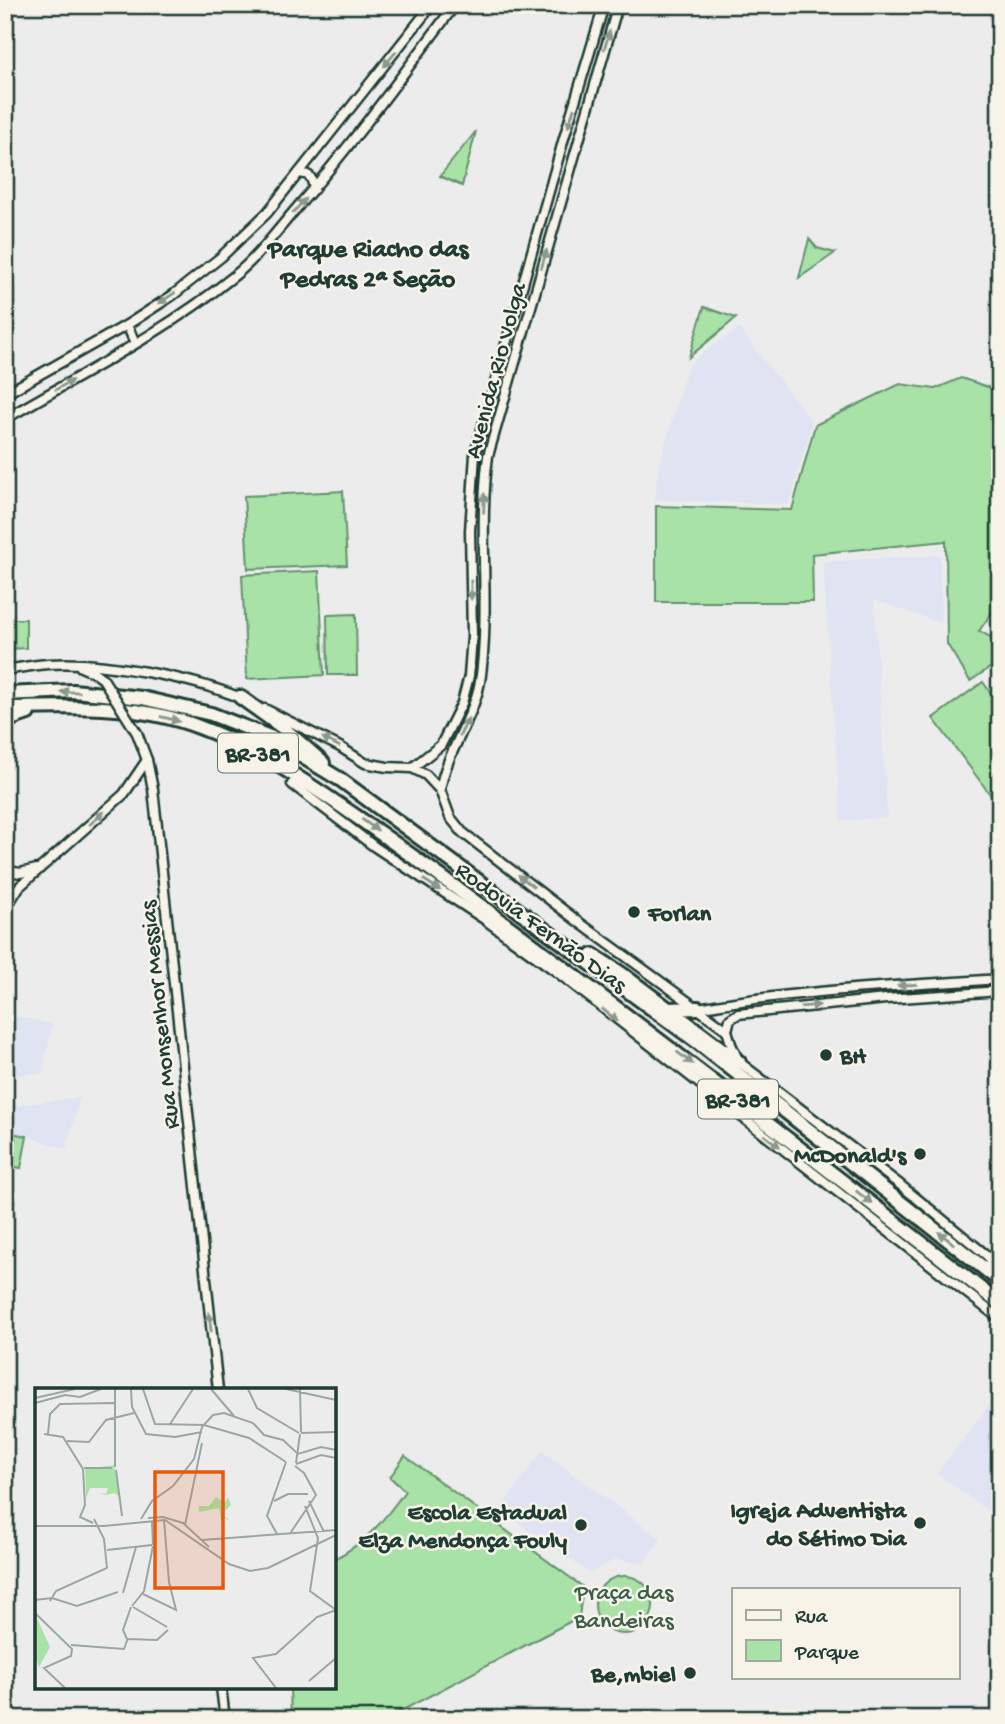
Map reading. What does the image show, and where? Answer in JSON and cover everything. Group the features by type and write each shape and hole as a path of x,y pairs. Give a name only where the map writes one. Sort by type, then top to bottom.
{"highway":[{"name":"Rodovia Fernão Dias","path":"5,694 73,691 142,698 211,714 270,737 341,780 709,1051 1000,1281"},
{"path":"240,697 282,727 341,780"},
{"path":"5,721 32,712 106,707"},
{"name":"Rodovia Fernão Dias","path":"5,708 106,707 142,712 198,726 248,748 296,775 581,980 767,1121 1000,1304"},
{"path":"248,748 292,784"},
{"name":"BR-381","path":"541,927 622,974 739,1062"},
{"path":"669,1009 698,1008"}],"street":[{"path":"5,394 127,325 173,295 221,257 267,213 432,5"},
{"path":"5,419 135,343 236,275 314,189 455,5"},
{"name":"Avenida Rio Volga","path":"412,768 441,745 462,703 470,676 470,531 475,454 604,5"},
{"name":"Avenida Rio Volga","path":"440,790 443,771 474,706 481,678 484,636 483,531 488,456 618,5"},
{"path":"299,173 308,174 312,178 314,189"},
{"path":"127,325 135,343"},
{"name":"BR-381","path":"5,670 49,663 143,672 196,684 240,697 296,724 365,763 412,768"},
{"name":"Rua Monsenhor Messias","path":"75,665 103,679 137,733 153,789 218,1388"},
{"path":"5,909 19,887 124,794 147,761"},
{"name":"Rodovia Fernão Dias","path":"412,768 426,775 440,790 450,817 462,832 580,923 727,1030"},
{"name":"Rodovia Fernão Dias","path":"292,784 375,847 484,919 557,972 1000,1319"},
{"path":"5,870 20,873 46,864"},
{"path":"698,1008 770,997 1000,979"},
{"path":"930,984 930,996"},
{"path":"739,1062 727,1030 730,1019 738,1014 1000,991"},
{"path":"770,997 770,1010"},
{"name":"BR-381","path":"739,1062 892,1178 996,1263"},
{"path":"221,1689 225,1719"}],"shaded area":[{"path":"739,329 812,422 789,504 655,500 659,466 687,368 702,353"},
{"path":"940,555 941,623 874,600 887,817 841,821 823,562"},
{"path":"5,1014 52,1024 42,1073 5,1076"},
{"path":"80,1097 66,1149 30,1137 19,1172 11,1171 5,1198 5,1107"},
{"path":"1000,1391 1000,1520 937,1473"},
{"name":"Escola Estadual Elza Mendonça Fouly","path":"542,1451 661,1539 643,1564 616,1559 590,1573 500,1510"}],"green space":[{"path":"476,131 462,186 440,176"},
{"path":"809,239 817,248 835,253 799,278"},
{"path":"704,307 736,318 689,357"},
{"path":"961,378 994,389 1000,400 1000,601 979,631 1000,642 1000,661 970,681 947,644 946,541 812,554 813,602 656,602 656,506 792,510 815,425 900,384 935,389"},
{"path":"343,491 347,565 248,569 244,496"},
{"path":"319,571 324,675 247,679 242,575"},
{"path":"356,614 357,675 328,675 327,615"},
{"path":"7,619 26,619 26,648 8,649"},
{"path":"983,682 1000,706 1000,798 995,801 933,718"},
{"path":"6,1132 27,1136 21,1168 5,1165"},
{"path":"405,1456 583,1587 579,1617 386,1719 291,1719 290,1689 336,1689 336,1558 356,1546 374,1530 405,1491 390,1477"},
{"name":"Praça das Bandeiras","path":"624,1576 635,1578 648,1589 653,1605 651,1616 640,1629 624,1634 613,1632 600,1621 595,1605 597,1594 608,1581"}],"place":[{"name":"Forlan","path":"634,912"},
{"name":"BH","path":"826,1055"},
{"name":"McDonald's","path":"920,1154"},
{"name":"Igreja Adventista do Sétimo Dia","path":"920,1523"},
{"name":"Escola Estadual Elza Mendonça Fouly","path":"581,1525"},
{"name":"Be,mbiel","path":"690,1673"}],"district":[{"name":"Parque Riacho das Pedras 2ª Seção","path":"368,262"}]}
